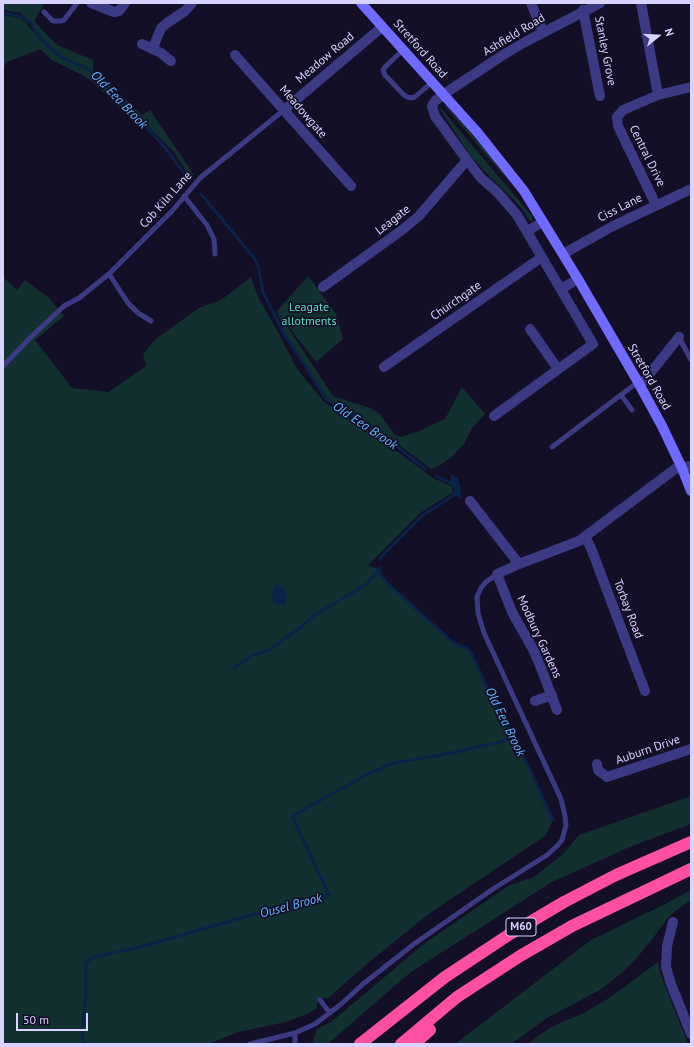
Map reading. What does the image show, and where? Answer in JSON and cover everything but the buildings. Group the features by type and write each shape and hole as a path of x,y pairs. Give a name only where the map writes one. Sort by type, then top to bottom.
{"highway":[{"name":"M60","path":"360,1042 445,977 510,934 564,902 616,875 691,842"},
{"name":"M60","path":"401,1044 457,997 520,956 572,926 691,869"},
{"name":"M60","path":"414,1044 452,1010 520,956"}],"main road":[{"name":"Stretford Road","path":"361,3 444,94 504,164 524,191 578,279 686,467 691,491"}],"street":[{"path":"91,3 114,12 119,11 126,3"},
{"path":"153,48 161,28 185,11 192,3"},
{"path":"531,3 543,32"},
{"path":"641,3 658,94"},
{"name":"Ashfield Road","path":"444,94 503,55 592,6"},
{"name":"Stanley Grove","path":"592,6 600,96"},
{"name":"Meadow Road","path":"284,110 382,27"},
{"path":"142,44 153,48 171,62"},
{"name":"Meadowgate","path":"235,55 351,186"},
{"name":"Central Drive","path":"656,205 617,122 620,113 624,110 658,94 691,87"},
{"name":"Stretford Road","path":"444,94 433,103 433,112 481,178 517,215 593,344 558,370"},
{"name":"Leagate","path":"323,287 419,216 467,160"},
{"name":"Ciss Lane","path":"563,254 600,233 691,189"},
{"path":"527,231 543,222"},
{"name":"Churchgate","path":"384,367 542,257"},
{"path":"561,289 578,279"},
{"path":"494,416 558,370 530,329"},
{"path":"639,384 679,337"},
{"path":"497,574 573,544 585,537 675,469 686,467"},
{"path":"470,500 520,564"},
{"name":"Torbay Road","path":"585,537 591,548 645,692"},
{"name":"Modbury Gardens","path":"497,574 512,612 534,651 557,710"},
{"path":"535,701 552,695"},
{"name":"Auburn Drive","path":"597,764 598,770 607,777 691,748"},
{"path":"673,922 667,946 666,967 671,984 691,1034"}],"lane":[{"path":"44,12 53,21 60,22 64,20 77,3"},
{"path":"403,50 383,70 385,75 403,94 411,98 415,97 432,82"},
{"name":"Cob Kiln Lane","path":"3,366 64,306 80,298 109,274 173,210 200,178 284,110"},
{"path":"184,196 207,224 214,239 215,254"},
{"path":"109,274 128,303 138,313 151,322"},
{"path":"679,337 691,360"},
{"path":"552,447 621,395 639,384"},
{"path":"621,395 632,410"},
{"path":"250,1044 295,1033 315,1024 388,964 424,937 558,846 564,833 565,816 561,799 484,633 478,613 477,597 481,588 486,582 497,574"},
{"path":"320,1000 330,1013"},
{"path":"295,1033 295,1044"}],"green space":[{"path":"3,3 45,3 34,21 57,45 93,60 93,70 142,115 150,110 194,175 191,179 174,152 146,125 141,129 94,83 82,75 52,60 40,49 7,62 3,68 3,15 19,18 34,32 34,25 20,13 3,10"},
{"path":"443,104 485,149 509,182"},
{"path":"439,106 532,216 533,222 529,220 513,199 470,155"},
{"name":"Leagate allotments","path":"308,276 336,314 343,339 316,362 281,317 333,396 370,408 380,414 394,434 401,437 419,431 445,419 462,387 485,414 472,428 464,444 452,457 437,467 431,469 384,434 328,399 285,334 277,311"},
{"path":"3,277 17,290 25,280 48,297 64,316 35,340 72,388 109,392 146,366 143,354 157,338 199,308 221,300 251,277 258,297 297,369 324,402 379,438 433,478 451,486 453,489 452,493 420,513 368,565 376,568 387,583 455,644 467,648 470,651 486,685 515,738 553,820 545,836 430,913 368,963 328,998 322,998 317,1003 317,1008 307,1014 286,1022 238,1032 209,1044 3,1044"},
{"path":"691,796 691,824 632,846 552,882 411,972 328,1044 312,1044 317,1029 331,1022 425,943 508,886 534,877 563,854 579,835"},
{"path":"691,890 691,900 670,915 635,960 623,972 600,990 547,1018 511,1044 455,1044 591,940"},
{"path":"658,962 661,975 688,1044 527,1044 551,1027 584,1013 609,998"}],"water":[{"path":"449,473 458,478 461,499 454,495 454,489 450,484 451,475"},
{"path":"279,584 286,592 287,597 286,602 283,605 274,603 271,597 275,585"}],"waterway":[{"name":"Old Eea Brook","path":"3,13 19,16 31,23 40,38 51,49 62,57 88,69 143,123 166,149 186,176"},
{"name":"Old Eea Brook","path":"201,194 255,259 259,269 263,292 284,334 326,399 384,436 425,469"},
{"name":"Old Eea Brook","path":"436,476 453,484"},
{"name":"Old Eea Brook","path":"380,559 422,516 454,495 455,491"},
{"name":"Old Eea Brook","path":"379,568 380,574 387,583 455,644 467,648 470,651 486,685 515,738 553,820"},
{"path":"234,668 253,655 269,650 316,614 367,584 379,568"},
{"name":"Ousel Brook","path":"83,1044 82,1033 86,995 86,964 93,957 140,947 269,910 329,895 292,816 368,774 394,763 451,753 504,741 513,735"}]}
